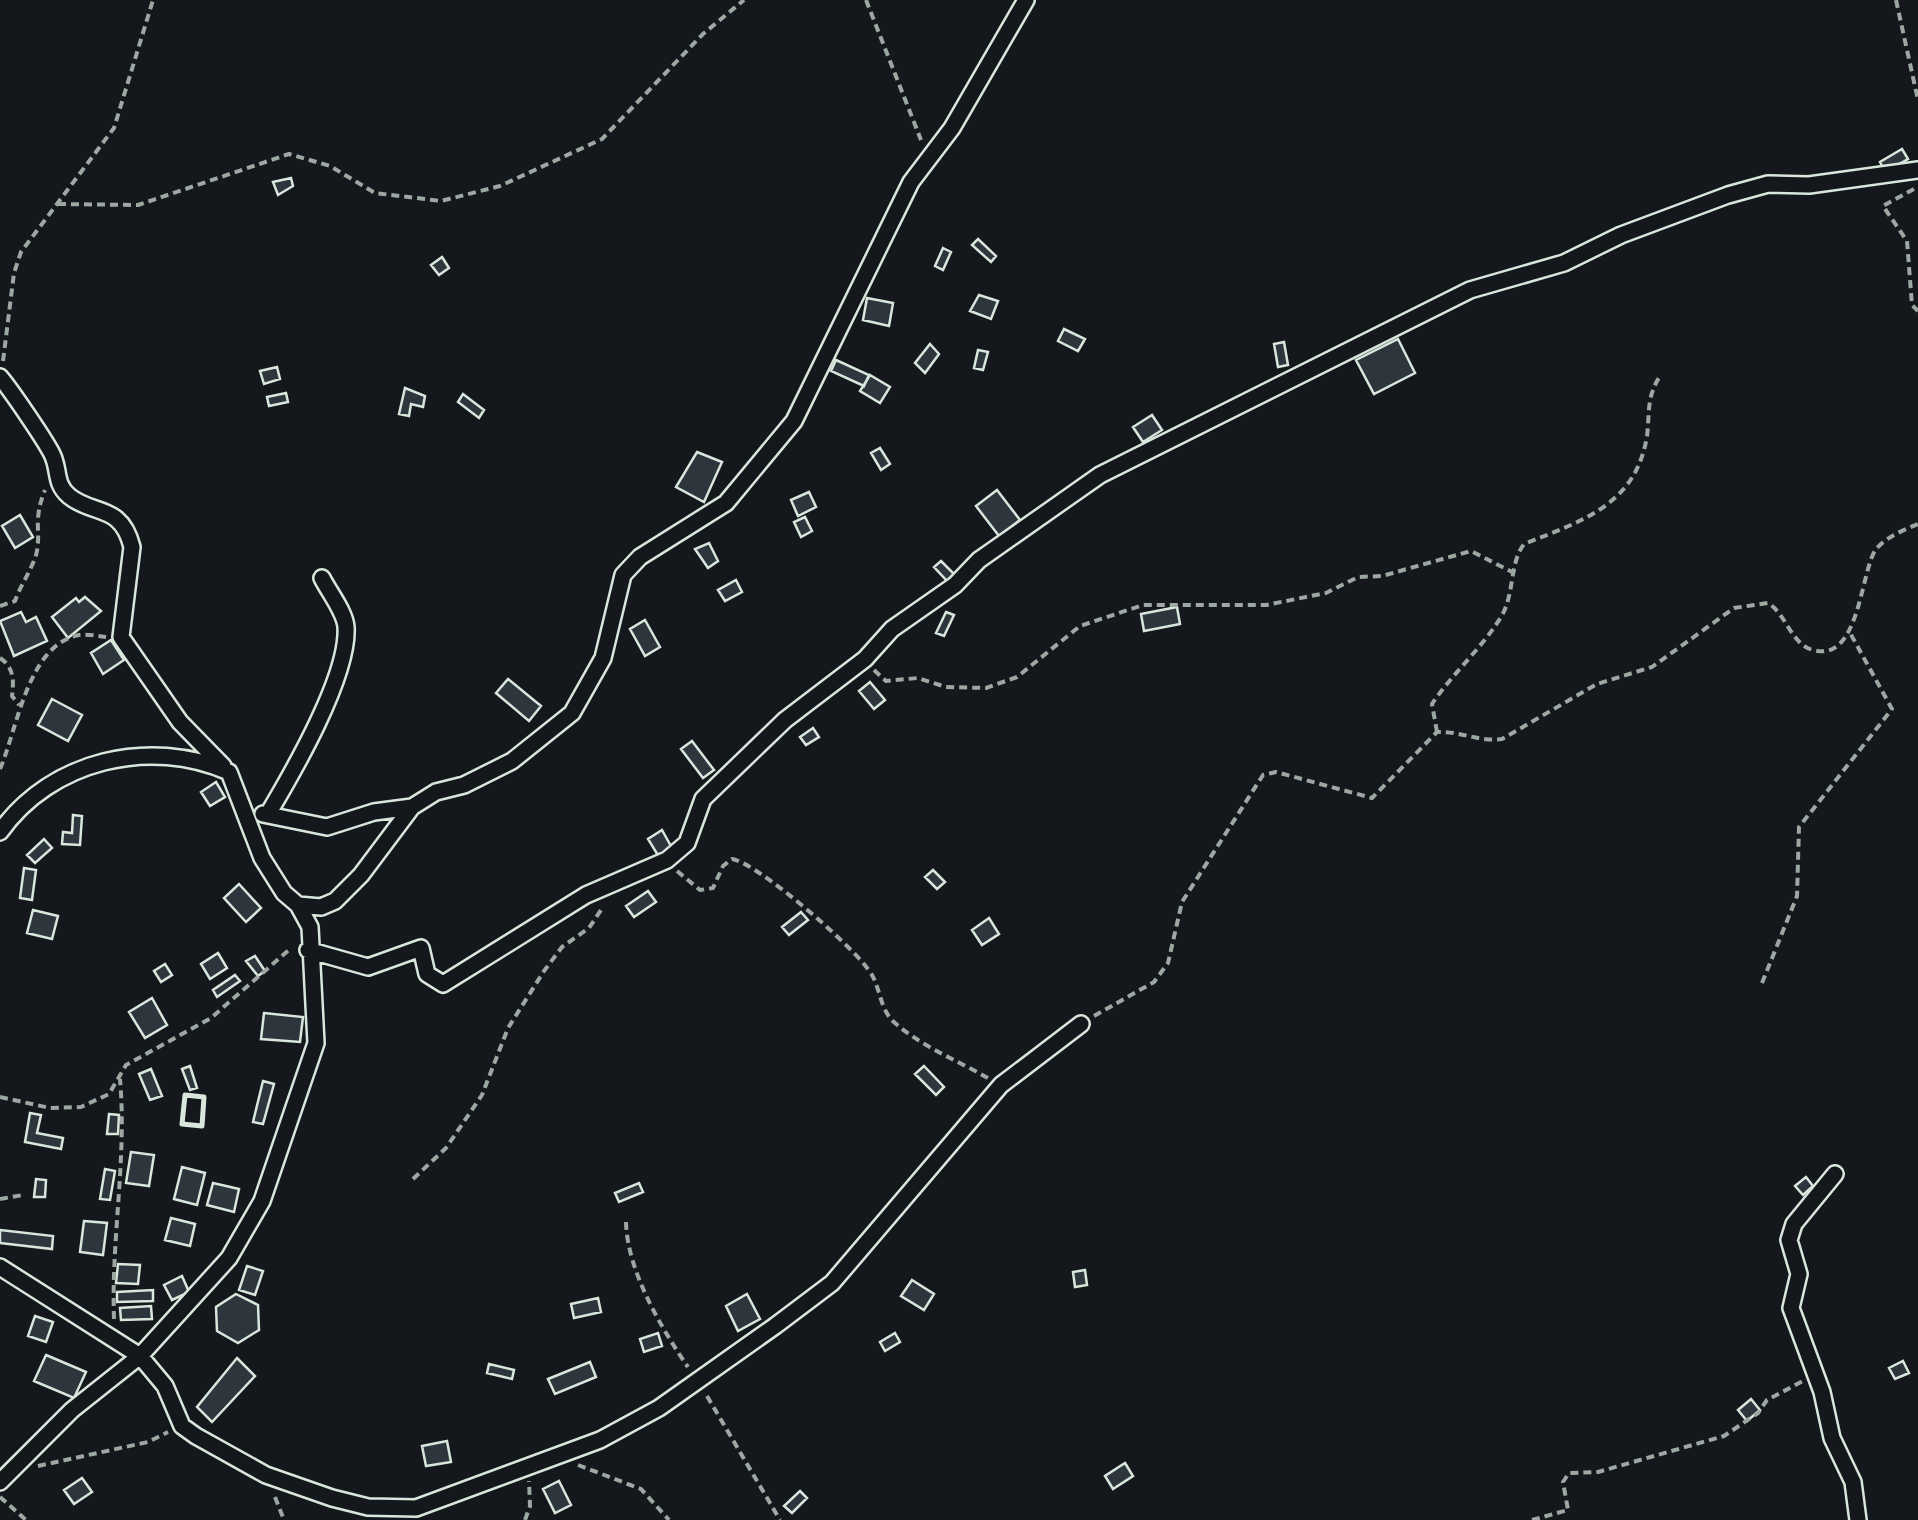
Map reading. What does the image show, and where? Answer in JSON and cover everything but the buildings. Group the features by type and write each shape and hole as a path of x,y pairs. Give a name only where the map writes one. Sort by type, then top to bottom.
{"street":[{"path":"298,906 321,907 336,901 361,875 412,807 436,792 464,785 512,761 572,713 603,658 623,575 640,557 726,503 794,421 911,182 952,128 1026,0"},
{"path":"308,950 368,967 420,948 427,974 443,984 586,895 666,860 687,843 694,814 721,778 785,720 865,659 883,637 956,585 979,560 1100,475 1470,290 1564,262 1621,235 1728,194 1768,184 1808,185 1918,170"},
{"path":"0,1482 72,1410 140,1356 229,1258 262,1201 316,1043 308,950 310,927 262,858 248,813 229,772 180,722 121,637 132,547 129,535 98,506 72,498 57,482 54,456 4,381"},
{"path":"268,814 318,722 342,652 346,625 322,578"},
{"path":"0,832 58,777 93,766 172,755 196,757 229,772"},
{"path":"248,813 327,827 374,812 412,807"},
{"path":"0,1267 103,1337 140,1356 165,1386 182,1426 266,1475 368,1508 416,1508 566,1455 659,1408 832,1284 1001,1085 1080,1024"},
{"path":"1835,1174 1794,1224 1790,1240 1799,1274 1790,1308 1817,1378 1832,1438 1853,1482 1858,1520"}],"path":[{"path":"4,381 2,366 14,273 21,252 114,128 153,0"},
{"path":"58,204 138,206 289,154 330,166 375,193 440,201 500,186 602,139 703,34 744,0"},
{"path":"866,0 928,158"},
{"path":"1896,0 1918,100"},
{"path":"1918,186 1883,206 1907,241 1912,304 1918,311"},
{"path":"1437,732 1432,704 1499,620 1516,574 1516,555 1524,544 1605,510 1629,486 1643,461 1648,396 1660,376"},
{"path":"0,606 15,601 34,562 38,550 34,516 55,467"},
{"path":"1080,1024 1154,982 1168,963 1182,902 1262,774 1276,772 1372,798 1437,732 1455,732 1487,741 1502,739 1597,684 1652,667 1734,608 1768,603 1781,611 1800,642 1819,650 1829,649 1848,630 1864,599 1870,558 1877,548 1918,524"},
{"path":"865,659 886,680 918,678 946,687 986,688 1016,677 1080,626 1142,605 1266,605 1326,593 1358,577 1382,576 1471,552 1516,574"},
{"path":"1762,983 1796,896 1799,827 1892,709 1848,630"},
{"path":"0,769 26,689 46,655 74,636 121,637"},
{"path":"0,658 8,663 14,681 12,696 22,707"},
{"path":"666,860 700,890 712,888 723,866 732,859 760,873 848,945 872,973 880,1002 893,1021 1001,1085"},
{"path":"413,1180 455,1135 482,1095 494,1058 518,1013 562,947 600,914 609,888"},
{"path":"0,1097 50,1108 82,1107 109,1094 126,1065 221,1010 277,964 310,927"},
{"path":"120,1079 124,1162 117,1218 114,1318 122,1332"},
{"path":"0,1200 23,1195"},
{"path":"626,1222 628,1253 638,1277 738,1442 780,1520"},
{"path":"1532,1520 1568,1510 1564,1482 1569,1473 1598,1472 1724,1436 1758,1413 1767,1400 1817,1378"},
{"path":"15,1467 48,1466 148,1442 182,1426"},
{"path":"566,1455 580,1467 641,1488 669,1520"},
{"path":"525,1520 530,1506 528,1466"},
{"path":"266,1475 284,1520"},
{"path":"0,1496 26,1520"}],"wall":[{"path":"185,1095 204,1097 202,1126 182,1124 185,1095"}]}
